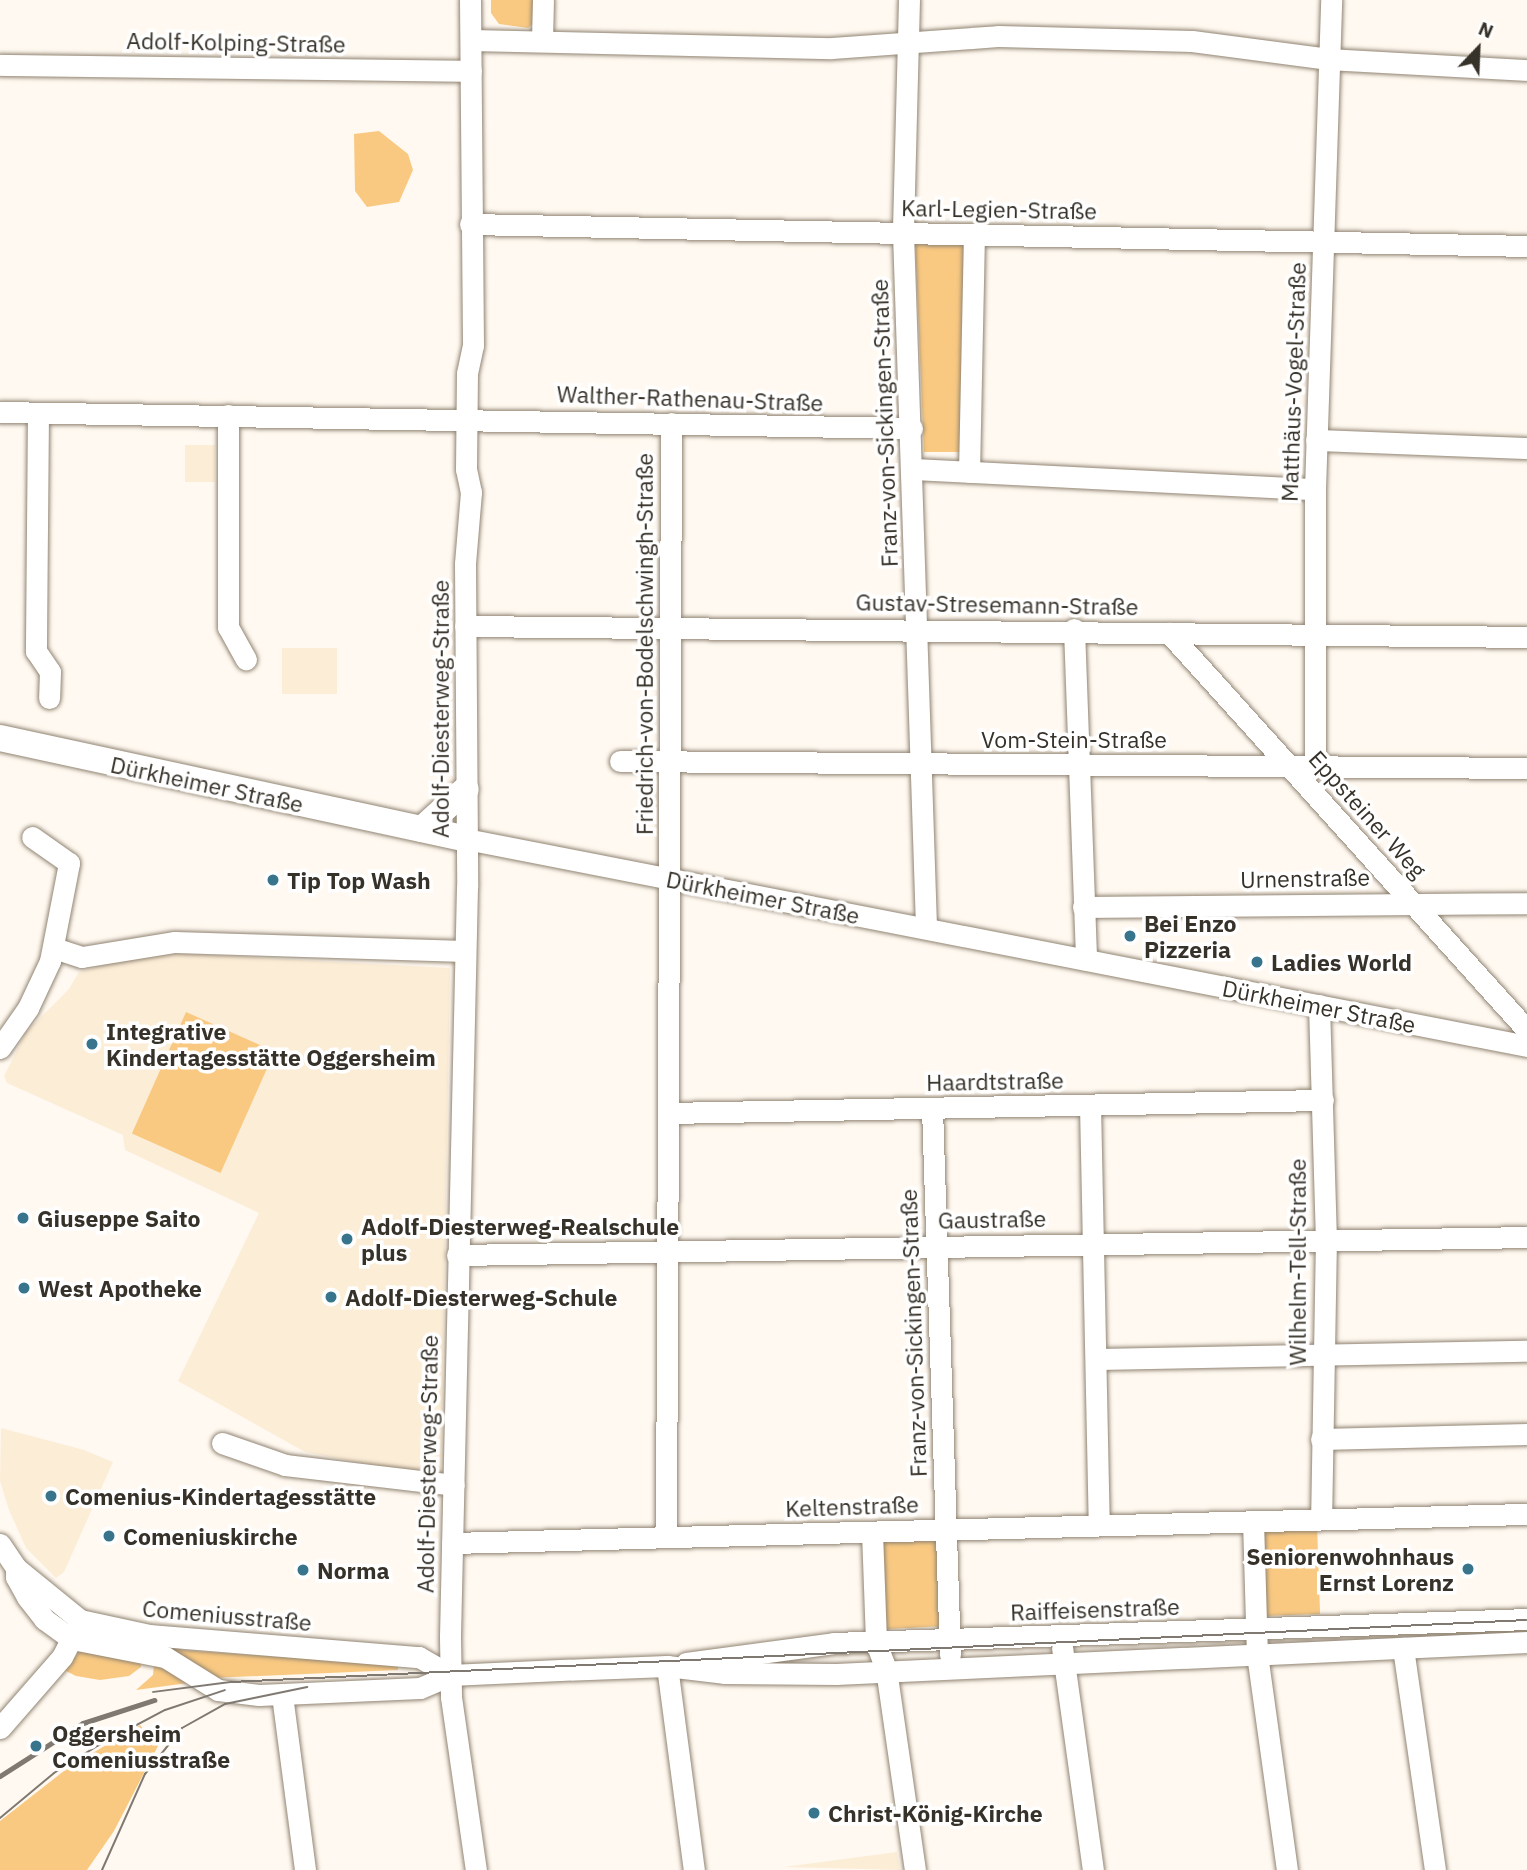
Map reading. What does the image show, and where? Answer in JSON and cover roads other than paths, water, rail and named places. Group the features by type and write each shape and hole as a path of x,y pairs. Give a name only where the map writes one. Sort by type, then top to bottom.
{"street":[{"name":"Adolf-Diesterweg-Straße","path":"470,0 473,345 467,373 466,418 471,503 465,626 465,951 450,1676 476,1870"},
{"path":"542,40 543,0"},
{"name":"Franz-von-Sickingen-Straße","path":"909,0 903,233 914,469 916,628 923,764 926,929"},
{"name":"Matthäus-Vogel-Straße","path":"1315,766 1316,440 1331,0"},
{"path":"471,40 832,48 998,36 1192,41 1329,58 1527,70"},
{"name":"Adolf-Kolping-Straße","path":"0,65 471,71"},
{"name":"Karl-Legien-Straße","path":"470,224 1527,246"},
{"path":"969,472 974,234"},
{"name":"Walther-Rathenau-Straße","path":"0,412 466,418 912,428"},
{"path":"38,413 36,651 50,672 49,698"},
{"path":"228,415 228,627 246,659"},
{"name":"Friedrich-von-Bodelschwingh-Straße","path":"666,1537 671,423"},
{"path":"1316,440 1527,448"},
{"path":"914,469 1315,489"},
{"name":"Gustav-Stresemann-Straße","path":"465,626 1074,629 1169,633 1527,637"},
{"path":"1074,629 1086,960"},
{"name":"Eppsteiner Weg","path":"1169,633 1527,1030"},
{"name":"Dürkheimer Straße","path":"0,738 466,839 1527,1046"},
{"name":"Vom-Stein-Straße","path":"620,761 1527,768"},
{"path":"422,829 466,789"},
{"path":"0,1048 39,989 54,948 69,863 32,837"},
{"name":"Urnenstraße","path":"1083,906 1527,903"},
{"path":"54,948 82,957 175,942 465,951"},
{"name":"Wilhelm-Tell-Straße","path":"1319,1006 1326,1238 1321,1519"},
{"name":"Haardtstraße","path":"668,1113 1323,1100"},
{"path":"1090,1105 1099,1525"},
{"name":"Franz-von-Sickingen-Straße","path":"932,1108 951,1666"},
{"name":"Gaustraße","path":"457,1255 1326,1238 1527,1237"},
{"path":"1096,1359 1527,1351"},
{"path":"1321,1438 1527,1434"},
{"path":"222,1443 285,1465 454,1485"},
{"name":"Keltenstraße","path":"452,1543 1527,1514"},
{"path":"1254,1521 1257,1654 1287,1870"},
{"path":"872,1532 876,1643 886,1669 915,1870"},
{"name":"Comeniusstraße","path":"0,1544 16,1568 27,1597 44,1619 76,1629 419,1657 450,1676"},
{"name":"Raiffeisenstraße","path":"76,1629 165,1657 218,1690 282,1695 420,1688 450,1676 667,1666 723,1654 876,1643 1527,1619"},
{"path":"0,1728 30,1698 76,1629"},
{"path":"1062,1637 1094,1870"},
{"name":"Raiffeisenstraße","path":"667,1666 836,1674 1064,1660 1527,1643"},
{"path":"1403,1647 1435,1870"},
{"path":"667,1666 694,1870"},
{"path":"282,1695 305,1870"}],"tram line":[{"path":"153,1692 231,1682 1527,1620"},
{"path":"102,1870 145,1774 182,1728 225,1704 307,1687"},
{"path":"0,1818 54,1773 97,1746 165,1710 225,1690"}],"railway":[{"path":"0,1776 83,1723 154,1700"}],"place":[{"name":"Tip Top Wash","path":"273,880"},
{"name":"Bei Enzo Pizzeria","path":"1130,936"},
{"name":"Ladies World","path":"1257,962"},
{"name":"Integrative Kindertagesstätte Oggersheim","path":"92,1044"},
{"name":"Giuseppe Saito","path":"23,1218"},
{"name":"Adolf-Diesterweg-Realschule plus","path":"347,1239"},
{"name":"West Apotheke","path":"24,1288"},
{"name":"Adolf-Diesterweg-Schule","path":"331,1297"},
{"name":"Comenius-Kindertagesstätte","path":"51,1496"},
{"name":"Comeniuskirche","path":"109,1536"},
{"name":"Seniorenwohnhaus Ernst Lorenz","path":"1468,1569"},
{"name":"Norma","path":"303,1570"},
{"name":"Oggersheim Comeniusstraße","path":"36,1746"},
{"name":"Christ-König-Kirche","path":"814,1813"}]}
